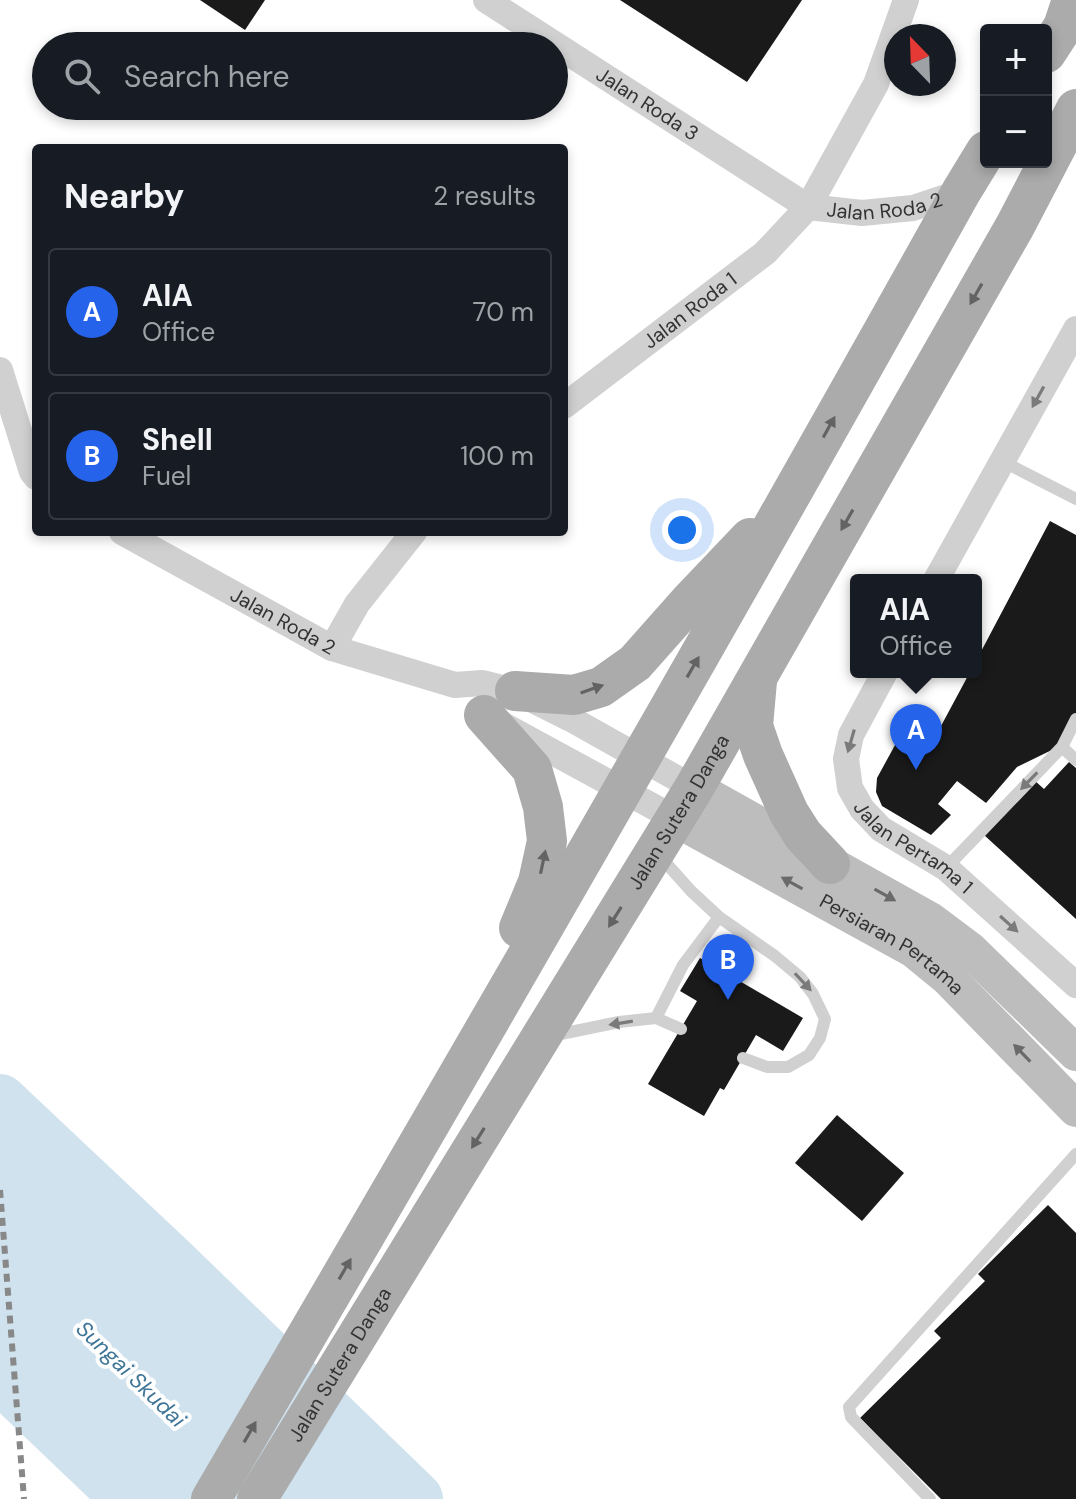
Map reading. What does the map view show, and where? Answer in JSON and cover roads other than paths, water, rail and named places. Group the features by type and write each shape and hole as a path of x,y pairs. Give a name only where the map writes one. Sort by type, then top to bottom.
{"main road":[{"path":"1052,44 1063,27 1072,0"},
{"name":"Jalan Sutera Danga","path":"257,1499 676,819 1015,226 1076,109"},
{"name":"Jalan Sutera Danga","path":"211,1499 632,774 980,161"},
{"path":"464,1065 538,882 547,841 543,807 532,769 500,703 574,695 601,687 613,679 635,663 792,495"},
{"path":"758,677 753,726 763,755 789,813 803,835 830,864"}],"street":[{"name":"Jalan Roda 3","path":"486,0 536,32"},
{"name":"Jalan Roda 1","path":"568,403 765,253 808,207 876,84 906,0"},
{"name":"Jalan Roda 3","path":"568,53 808,207"},
{"path":"1015,226 1076,149"},
{"name":"Jalan Roda 2","path":"808,207 862,213 913,208 961,192"},
{"path":"939,574 1076,329"},
{"path":"0,370 32,472"},
{"name":"Jalan Roda 2","path":"129,536 332,648 455,685 482,683 500,703 632,774"},
{"path":"332,648 357,604 411,536"},
{"name":"Jalan Pertama 1","path":"882,678 851,735 846,759 850,788 862,809 881,829 946,868 1076,985"},
{"name":"Jalan Roda 2","path":"455,685 463,697 571,719 632,774"},
{"path":"632,774 676,819"},
{"path":"632,774 676,819"},
{"name":"Persiaran Pertama","path":"676,819 830,864 930,920 970,950 1076,1053"},
{"name":"Persiaran Pertama","path":"676,819 914,950 947,977 1076,1109"}],"lane":[{"path":"1002,461 1076,499"},
{"path":"946,868 1062,747 1076,719"},
{"path":"1062,747 1076,760"},
{"path":"676,819 691,891 719,917 800,977 813,994 825,1019 820,1038 809,1055 788,1067 767,1067 743,1058"},
{"path":"656,1018 683,965 719,917"},
{"path":"540,1038 656,1018 681,1029"},
{"path":"930,1499 851,1417 849,1407 1076,1154"}],"water":[{"name":"Sungai Skudai","path":"0,1101 416,1499 129,1499 0,1376"}],"waterway":[{"path":"0,1101 416,1499"},
{"path":"0,1376 129,1499"}],"railway":[{"path":"0,1190 24,1499"}],"place":[{"name":"AIA","path":"916,770"},
{"name":"Shell","path":"728,1000"}]}
